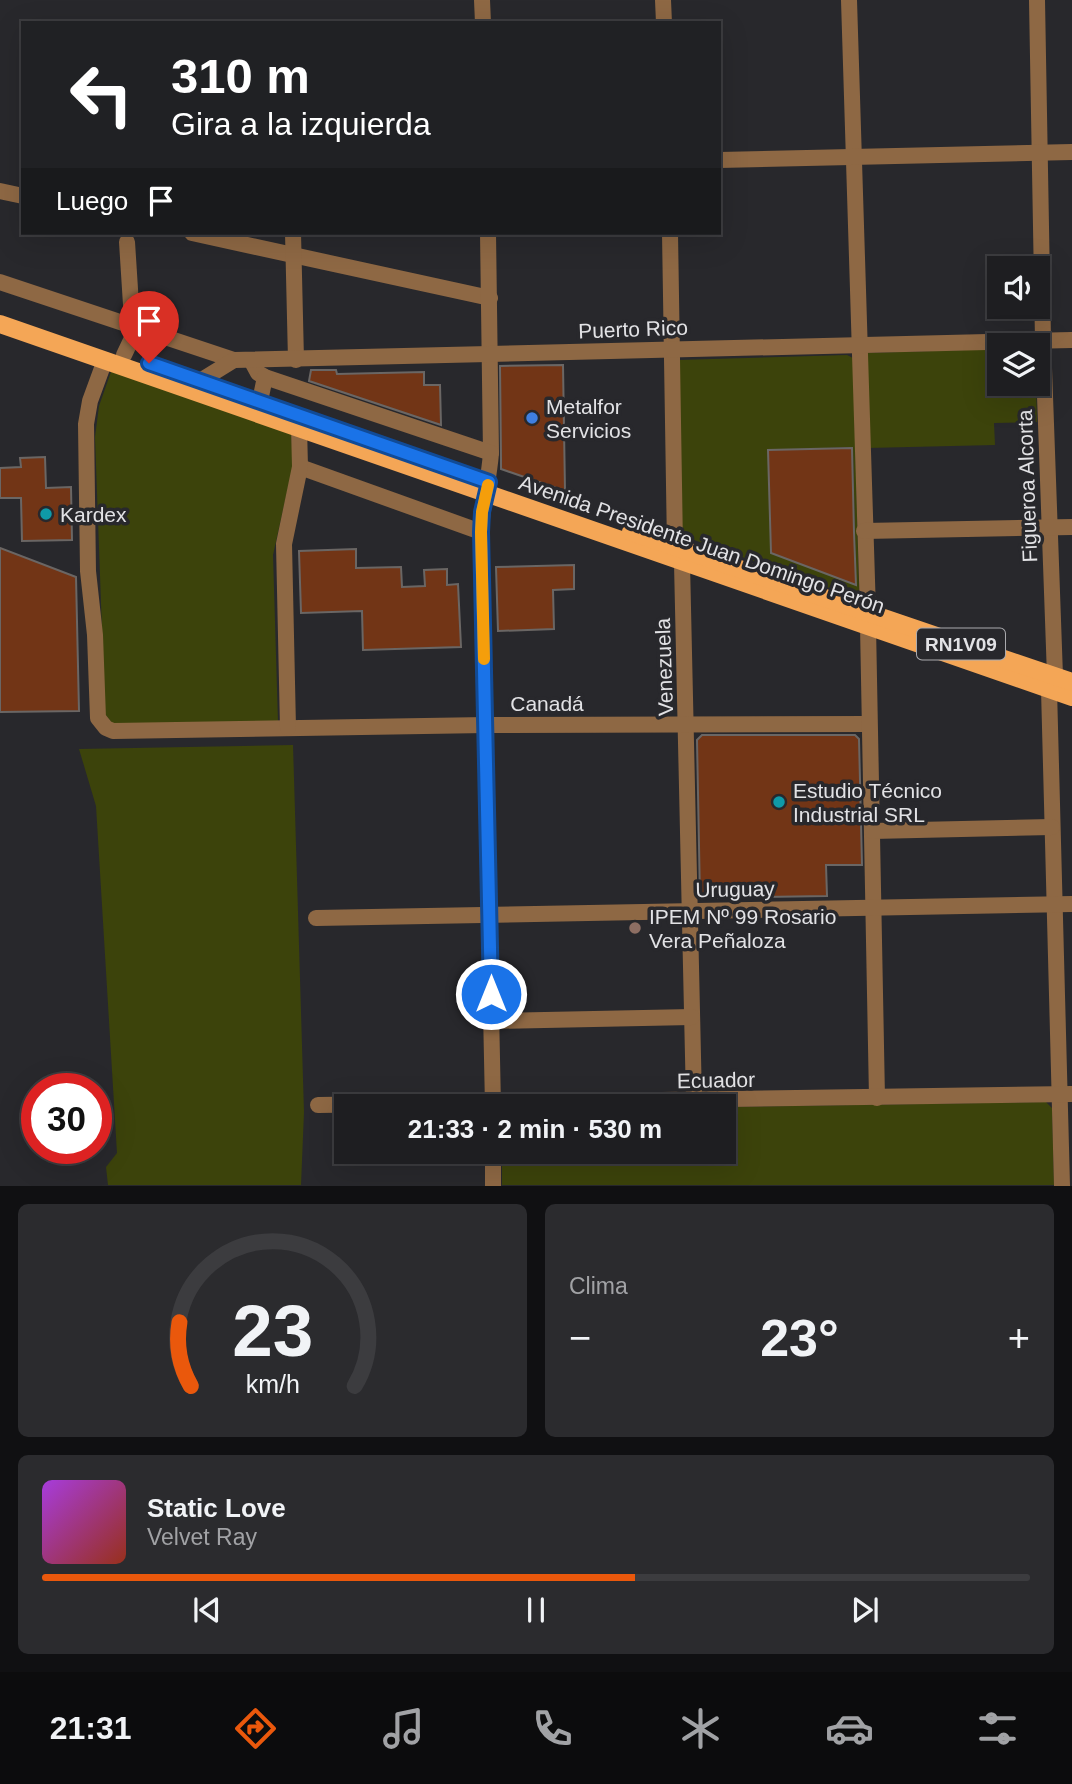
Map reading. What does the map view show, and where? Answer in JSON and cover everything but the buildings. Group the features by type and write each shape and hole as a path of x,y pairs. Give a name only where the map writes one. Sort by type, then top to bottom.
{"main road":[{"name":"Avenida Presidente Juan Domingo Perón","path":"0,312 260,401 678,555 1058,683 1072,697"},
{"name":"Avenida Presidente Juan Domingo Perón","path":"0,324 299,427 488,487"}],"street":[{"path":"482,0 483,21"},
{"path":"663,0 664,21"},
{"path":"849,0 868,619 877,1098"},
{"name":"Figueroa Alcorta","path":"1037,0 1043,333"},
{"path":"721,160 1072,152"},
{"path":"0,191 21,196"},
{"path":"201,235 490,298"},
{"path":"293,235 296,360"},
{"path":"488,235 491,453 481,532 493,1094"},
{"name":"Venezuela","path":"670,235 678,555 686,723 694,1094"},
{"path":"124,355 133,337 128,237"},
{"path":"0,282 234,360"},
{"name":"Puerto Rico","path":"1050,340 1072,340"},
{"name":"Puerto Rico","path":"234,360 987,341"},
{"name":"Canadá","path":"105,360 90,401 86,424 88,571 95,635 98,718 113,731 486,724 869,723"},
{"path":"200,381 234,360"},
{"path":"251,360 258,373 265,377 491,453"},
{"path":"260,401 265,377"},
{"name":"Figueroa Alcorta","path":"1045,396 1058,683 1052,827 1065,1095 1062,1185"},
{"path":"288,728 284,544 300,467 299,427"},
{"path":"300,467 481,532"},
{"path":"864,531 1072,527"},
{"path":"872,831 1052,827"},
{"name":"Uruguay","path":"316,918 1072,904"},
{"path":"491,1021 692,1017"},
{"name":"Ecuador","path":"736,1100 1065,1095"},
{"name":"Ecuador","path":"318,1105 334,1105"},
{"path":"493,1164 493,1185"}],"green space":[{"path":"987,349 987,396 1036,396 1037,422 994,423 995,445 867,448 868,353"},
{"path":"847,355 853,358 857,595 852,596 680,535 678,360","holes":["853,447 856,585 771,553 768,450"]},
{"path":"112,369 291,429 293,465 273,555 278,722 117,724 112,723 105,714 95,437 99,406"},
{"path":"293,745 304,1112 301,1185 108,1185 106,1167 112,1164 117,1153 96,806 79,749"},
{"path":"1046,1102 1052,1108 1054,1185 502,1185 502,1164 736,1164 736,1107"}],"slow traffic":[{"path":"484,659 481,532 488,485"}],"place":[{"name":"Metalfor Servicios","path":"532,418"},
{"name":"Kardex","path":"46,514"},
{"name":"Estudio Técnico Industrial SRL","path":"779,802"},
{"name":"IPEM Nº 99 Rosario Vera Peñaloza","path":"635,928"}],"route":[{"path":"149,363 489,482 482,512 481,532 491,994"}]}
